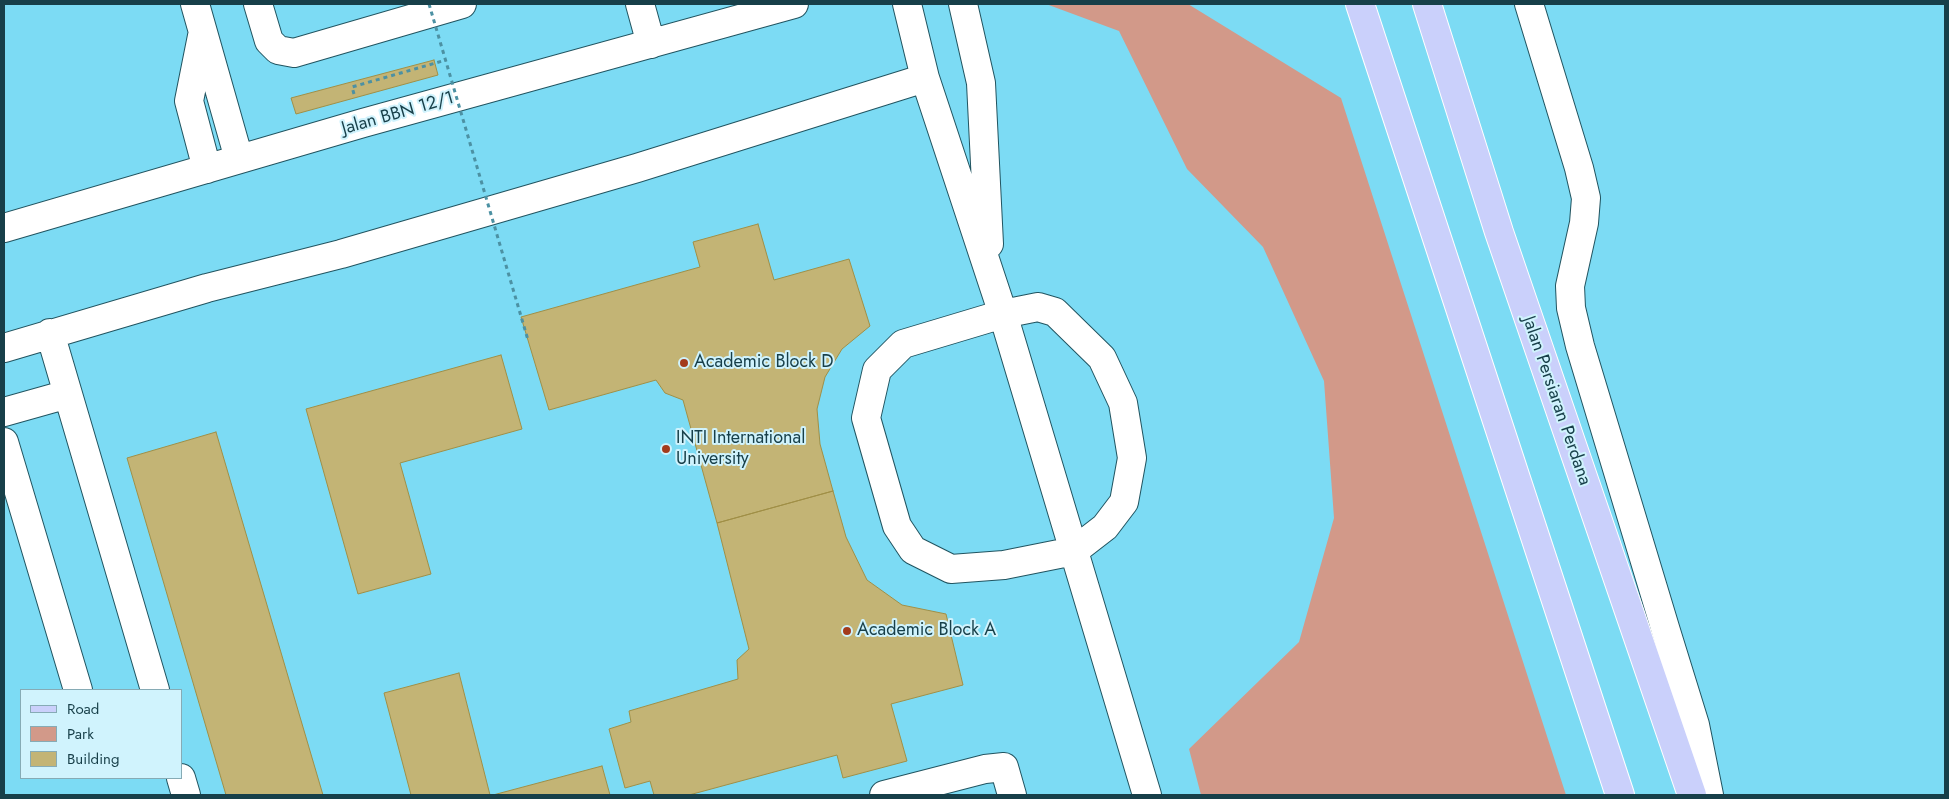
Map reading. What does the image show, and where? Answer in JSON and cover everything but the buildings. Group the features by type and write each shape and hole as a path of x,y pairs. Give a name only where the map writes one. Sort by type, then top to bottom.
{"main road":[{"path":"1343,4 1390,96"},
{"path":"1360,4 1620,795"},
{"name":"Jalan Persiaran Perdana","path":"1427,4 1499,232 1692,795"}],"street":[{"path":"195,4 239,159"},
{"path":"258,4 269,41 278,50 294,53 462,4"},
{"path":"640,4 651,44"},
{"name":"Jalan BBN 12/1","path":"4,228 239,159 794,4"},
{"path":"907,4 925,78 1003,314 1147,795"},
{"path":"962,4 981,83 990,276"},
{"path":"1530,4 1579,168 1586,198 1584,224 1570,286 1571,308 1580,346 1696,725 1709,795"},
{"path":"202,32 189,102 207,169"},
{"path":"4,348 207,288 341,254 618,174 925,78"},
{"path":"1038,307 1055,312 1102,358 1123,402 1132,458 1124,502 1105,528 1074,551 1004,565 951,570 913,550 897,526 866,418 877,370 903,344 1003,314 1038,307"},
{"path":"50,333 155,689"},
{"path":"4,412 68,394"},
{"path":"4,442 78,689"},
{"path":"884,795 985,768 1004,768 1012,795"},
{"path":"181,779 186,795"}],"path":[{"path":"429,4 528,340"},
{"path":"352,87 446,60"}],"green space":[{"path":"1046,4 1188,4 1341,98 1566,795 1201,795 1189,749 1299,642 1334,518 1324,381 1263,247 1187,169 1119,31"}],"place":[{"name":"Academic Block D","path":"684,363"},
{"name":"INTI International University","path":"666,449"},
{"name":"Academic Block A","path":"847,631"}]}
